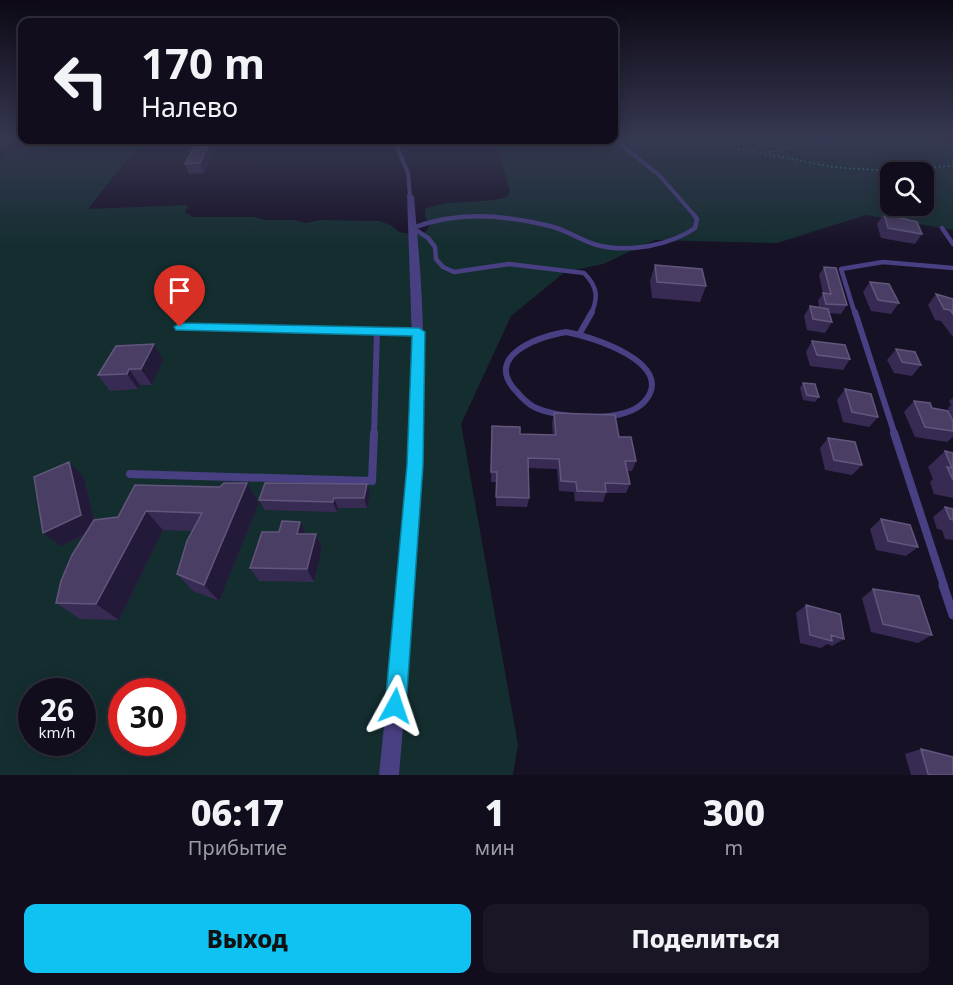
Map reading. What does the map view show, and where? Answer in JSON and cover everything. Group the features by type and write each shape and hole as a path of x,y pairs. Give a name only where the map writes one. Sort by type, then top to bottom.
{"street":[{"path":"389,775 415,465 419,332 414,228 410,196"}],"lane":[{"path":"408,174 410,196"},
{"path":"414,228 435,219 457,216 502,219 557,228 597,245 610,246 679,238 695,228 697,219 659,174"},
{"path":"414,228 428,238 435,247 436,260 443,267 454,272 509,264 584,273 593,281 598,290 595,304 580,333"},
{"path":"942,228 953,244"},
{"path":"953,268 889,261 859,263 841,269 953,615"},
{"path":"180,327 419,332"},
{"path":"130,474 372,482 377,330"},
{"path":"566,332 580,333 603,341 639,361 651,381 650,392 645,401 635,408 619,413 584,417 544,411 529,405 509,387 505,375 506,366 520,348 545,336 566,332"}],"green space":[{"path":"0,174 116,174 88,209 188,205 185,212 193,217 254,217 306,223 320,220 379,221 391,225 399,232 412,234 426,232 430,223 425,217 425,209 445,204 507,197 510,191 505,174 880,174 880,216 934,216 934,174 953,174 953,230 866,215 777,243 655,240 603,264 565,272 511,316 461,424 518,745 513,775 0,775"}],"building":[{"path":"885,216 892,216 917,222 922,234 888,228"},
{"path":"655,265 702,269 706,286 657,282"},
{"path":"824,267 836,268 847,305 826,304 823,293 831,294"},
{"path":"870,282 889,284 899,303 878,300"},
{"path":"936,294 953,299 953,314 950,310 944,309"},
{"path":"810,306 828,309 832,322 813,319"},
{"path":"812,341 845,345 850,359 817,355"},
{"path":"154,344 141,369 129,369 127,374 98,375 116,346"},
{"path":"896,349 915,352 921,365 902,362"},
{"path":"803,383 815,384 819,397 807,395"},
{"path":"845,389 871,394 878,417 852,412"},
{"path":"914,401 930,403 932,408 948,411 953,421 953,431 925,427"},
{"path":"554,413 615,415 619,437 631,437 636,461 625,461 630,484 605,483 606,492 577,491 576,482 561,481 559,459 528,458 529,498 496,497 497,472 491,472 492,426 520,427 520,434 556,435"},
{"path":"828,438 855,442 862,465 834,460"},
{"path":"945,451 953,453 953,480 947,467 952,468"},
{"path":"69,462 81,515 43,533 34,477"},
{"path":"224,483 247,483 204,585 177,574 187,541 202,513 146,511 96,604 56,603 61,581 72,555 94,520 118,517 135,485 220,487"},
{"path":"265,483 367,484 364,498 334,498 333,502 259,500"},
{"path":"945,507 953,509 953,520 950,519"},
{"path":"881,519 910,525 918,547 888,541"},
{"path":"282,521 300,522 297,534 316,534 307,569 250,568 262,532 279,532"},
{"path":"873,589 919,596 932,635 883,624"},
{"path":"806,605 840,614 844,639 831,635 832,641 810,635"},
{"path":"921,749 953,757 953,775 928,774"}],"route":[{"path":"180,327 419,332 415,465 395,706"}]}
